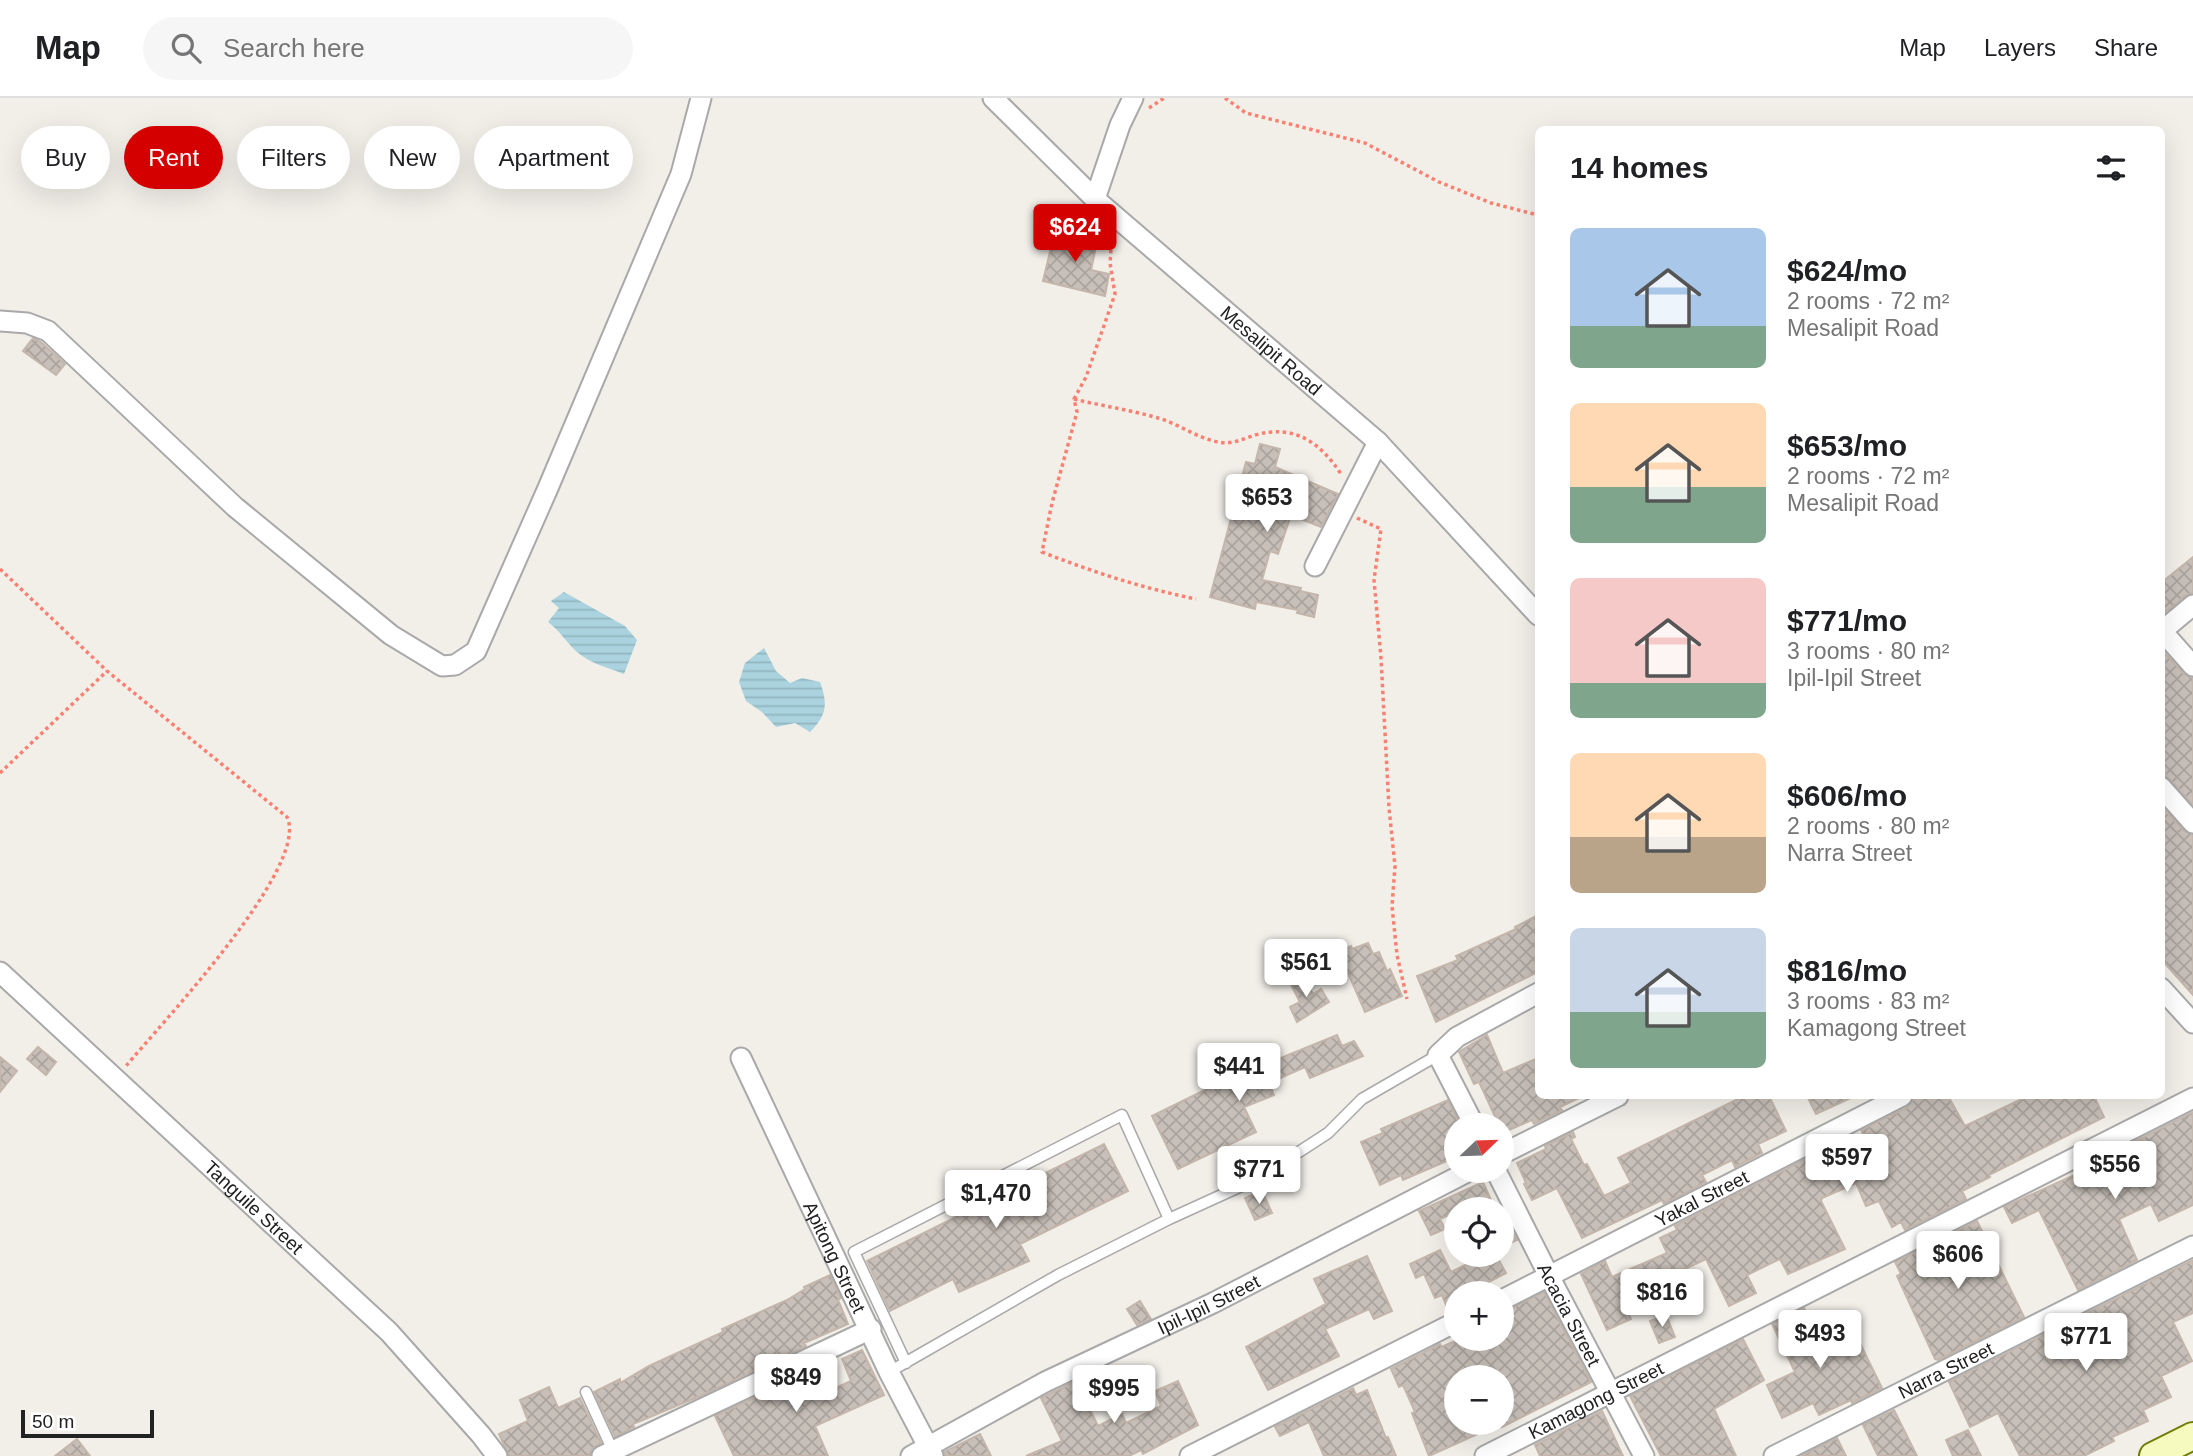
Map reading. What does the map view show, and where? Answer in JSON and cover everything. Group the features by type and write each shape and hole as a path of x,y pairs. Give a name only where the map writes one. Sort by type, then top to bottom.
{"main road":[{"path":"2153,1456 2193,1436"}],"street":[{"path":"0,321 27,323 48,331 235,507 370,618 391,635 442,666 455,665 476,651 548,488 681,174 701,98"},
{"name":"Mesalipit Road","path":"993,98 1120,222 1378,442 1535,612"},
{"path":"1095,199 1120,125 1133,98"},
{"path":"1315,566 1378,442"},
{"path":"2165,628 2193,605"},
{"path":"2165,634 2193,666"},
{"path":"2165,792 2193,823"},
{"name":"Tanguile Street","path":"0,972 389,1332 481,1435 496,1456"},
{"path":"2165,992 2193,1023"},
{"path":"1468,1113 1438,1055 1457,1037 1535,995"},
{"name":"Apitong Street","path":"741,1058 871,1329 898,1367 931,1451"},
{"name":"Kamagong Street","path":"1485,1456 2193,1098"},
{"path":"1514,1148 1612,1099"},
{"name":"Yakal Street","path":"1514,1294 1896,1099"},
{"name":"Ipil-Ipil Street","path":"911,1456 931,1451 1045,1382 1213,1303 1446,1183"},
{"name":"Acacia Street","path":"1502,1183 1644,1456"},
{"name":"Narra Street","path":"1773,1456 2193,1246"},
{"path":"1190,1456 1444,1328"},
{"path":"608,1453 871,1329"}],"lane":[{"path":"1169,1219 1122,1115 854,1252 898,1367 1058,1275 1169,1219 1259,1178 1328,1133 1362,1099 1438,1055"},
{"path":"586,1392 608,1453"}],"path":[{"path":"1226,98 1247,113 1365,143 1439,182 1491,203 1535,214"},
{"path":"1120,222 1112,236 1110,263 1115,294 1086,377 1074,399 1077,412 1052,503 1042,552 1091,572 1146,589 1196,598"},
{"path":"1074,399 1158,418 1222,443 1259,434 1290,433 1308,439 1321,449 1353,492"},
{"path":"1343,512 1381,529 1374,580 1395,866 1392,906 1397,955 1407,999"},
{"path":"0,569 107,671 287,817 291,825 284,858 263,895 222,953 115,1080"},
{"path":"0,773 107,671"}],"water":[{"path":"564,592 625,626 637,640 624,674 582,656 548,622 559,608 551,601"},
{"path":"764,648 776,671 790,683 802,678 820,682 825,703 823,715 810,732 795,723 776,727 762,712 746,701 739,682 745,663"}],"building":[{"path":"1064,229 1098,238 1091,270 1109,274 1105,296 1043,281 1053,239 1062,242"},
{"path":"33,338 65,364 56,375 23,351"},
{"path":"1260,444 1280,449 1275,467 1338,494 1321,527 1291,515 1278,554 1270,551 1262,580 1301,588 1300,591 1318,595 1314,617 1297,613 1298,610 1256,602 1255,609 1210,597 1246,462 1255,464"},
{"path":"2193,557 2193,593 2185,596 2165,613 2165,580"},
{"path":"2165,653 2184,674 2193,678 2193,805 2165,774"},
{"path":"2165,810 2184,831 2193,835 2193,995 2165,964"},
{"path":"1535,917 1535,973 1436,1022 1417,976 1458,960 1456,956 1516,929 1515,927"},
{"path":"1368,943 1373,954 1379,952 1387,971 1390,969 1402,996 1365,1012 1348,973 1343,975 1333,953"},
{"path":"1303,976 1313,994 1321,989 1329,1002 1297,1022 1290,1007 1300,1002 1290,983"},
{"path":"1337,1035 1342,1046 1354,1041 1363,1056 1310,1078 1305,1067 1269,1083 1274,1095 1244,1107 1256,1132 1178,1169 1152,1116 1223,1081 1231,1080 1232,1083 1274,1065 1273,1061"},
{"path":"1487,1035 1503,1073 1535,1059 1535,1099 1577,1099 1534,1124 1532,1120 1514,1128 1514,1113 1493,1113 1479,1082 1474,1084 1459,1052"},
{"path":"38,1047 56,1062 46,1075 27,1059"},
{"path":"0,1057 17,1071 0,1092"},
{"path":"1738,1099 1770,1099 1786,1131 1758,1144 1762,1153 1735,1167 1732,1160 1702,1175 1706,1182 1664,1204 1662,1200 1582,1238 1557,1188 1532,1200 1517,1163 1573,1132 1575,1137 1571,1139 1604,1196 1631,1183 1618,1158"},
{"path":"1808,1099 1848,1099 1816,1114"},
{"path":"1950,1099 1965,1126 2022,1099 2095,1099 2104,1117 1989,1175 1990,1177 1962,1191 1966,1199 1905,1230 1901,1222 1892,1227 1879,1201 1866,1206 1856,1183 1822,1198 1821,1201 1845,1249 1788,1274 1780,1259 1747,1275 1756,1293 1729,1306 1706,1259 1662,1280 1664,1285 1624,1303 1631,1319 1607,1330 1581,1274 1605,1261 1612,1277 1667,1253 1660,1238 1677,1230 1675,1226 1819,1152 1823,1161 1867,1141 1861,1130 1908,1107 1913,1100"},
{"path":"1448,1100 1454,1113 1444,1113 1444,1162 1403,1180 1401,1175 1380,1185 1361,1142 1383,1133 1381,1129"},
{"path":"2193,1112 2193,1205 2159,1221 2151,1204 2119,1219 2137,1260 2078,1290 2039,1210 2012,1223 2004,1207 2094,1166 2097,1173 2130,1159 2124,1147"},
{"path":"1104,1144 1128,1191 1020,1244 1029,1261 959,1292 953,1279 890,1311 867,1261"},
{"path":"1483,1183 1490,1197 1450,1197"},
{"path":"1262,1191 1272,1213 1255,1220 1245,1198"},
{"path":"1444,1200 1444,1217 1440,1219 1444,1229 1431,1235 1419,1211"},
{"path":"1977,1221 2024,1317 1938,1360 1935,1359 1897,1276 1901,1274 1895,1262"},
{"path":"1440,1250 1444,1267 1448,1267 1451,1272 1461,1267 1503,1267 1506,1273 1491,1281 1444,1281 1444,1300 1442,1295 1435,1298 1424,1274 1416,1278 1410,1264"},
{"path":"1367,1256 1392,1311 1374,1319 1369,1309 1325,1329 1339,1356 1268,1390 1246,1347 1326,1304 1314,1279"},
{"path":"2193,1260 2193,1313 2173,1322 2192,1361 2161,1376 2171,1397 2143,1410 2148,1421 2112,1437 2114,1441 2084,1456 2020,1456 1998,1413 1970,1427 1949,1382"},
{"path":"830,1275 841,1298 838,1300 848,1324 804,1343 806,1346 705,1394 633,1424 634,1427 615,1437 594,1392 620,1379 620,1383 649,1366 723,1332 722,1329 787,1300 805,1289 804,1287"},
{"path":"1544,1292 1591,1382 1514,1421 1514,1365 1444,1365 1444,1435 1475,1435 1429,1456 1412,1413 1415,1412 1403,1385 1399,1387 1391,1369 1440,1344 1444,1346 1444,1351 1514,1351 1514,1307"},
{"path":"1140,1301 1151,1319 1137,1325 1127,1309"},
{"path":"1804,1308 1825,1351 1856,1335 1882,1388 1819,1415 1813,1403 1782,1418 1767,1385 1795,1372 1772,1324"},
{"path":"1666,1315 1675,1337 1659,1343 1650,1321"},
{"path":"1743,1339 1764,1380 1714,1409 1736,1456 1661,1456 1630,1396"},
{"path":"862,1350 884,1395 815,1426 828,1456 734,1456 715,1416 803,1375 814,1398 851,1381 842,1359"},
{"path":"1076,1381 1098,1426 1122,1414 1126,1423 1161,1406 1155,1391 1178,1381 1198,1425 1143,1454 1141,1450 1129,1456 1026,1456 1062,1441 1041,1398"},
{"path":"549,1387 558,1408 580,1398 601,1443 592,1449 590,1456 509,1456 499,1434 528,1421 520,1400"},
{"path":"1353,1388 1356,1395 1367,1390 1396,1456 1324,1456 1309,1422 1280,1436 1275,1427"},
{"path":"1894,1410 1917,1456 1878,1456 1863,1425"},
{"path":"1602,1411 1623,1456 1540,1456 1535,1445"},
{"path":"1968,1430 1981,1456 1953,1456 1946,1440"},
{"path":"980,1434 991,1456 945,1456 944,1452"},
{"path":"1837,1438 1846,1456 1801,1456"},
{"path":"77,1439 90,1456 55,1456"}]}
